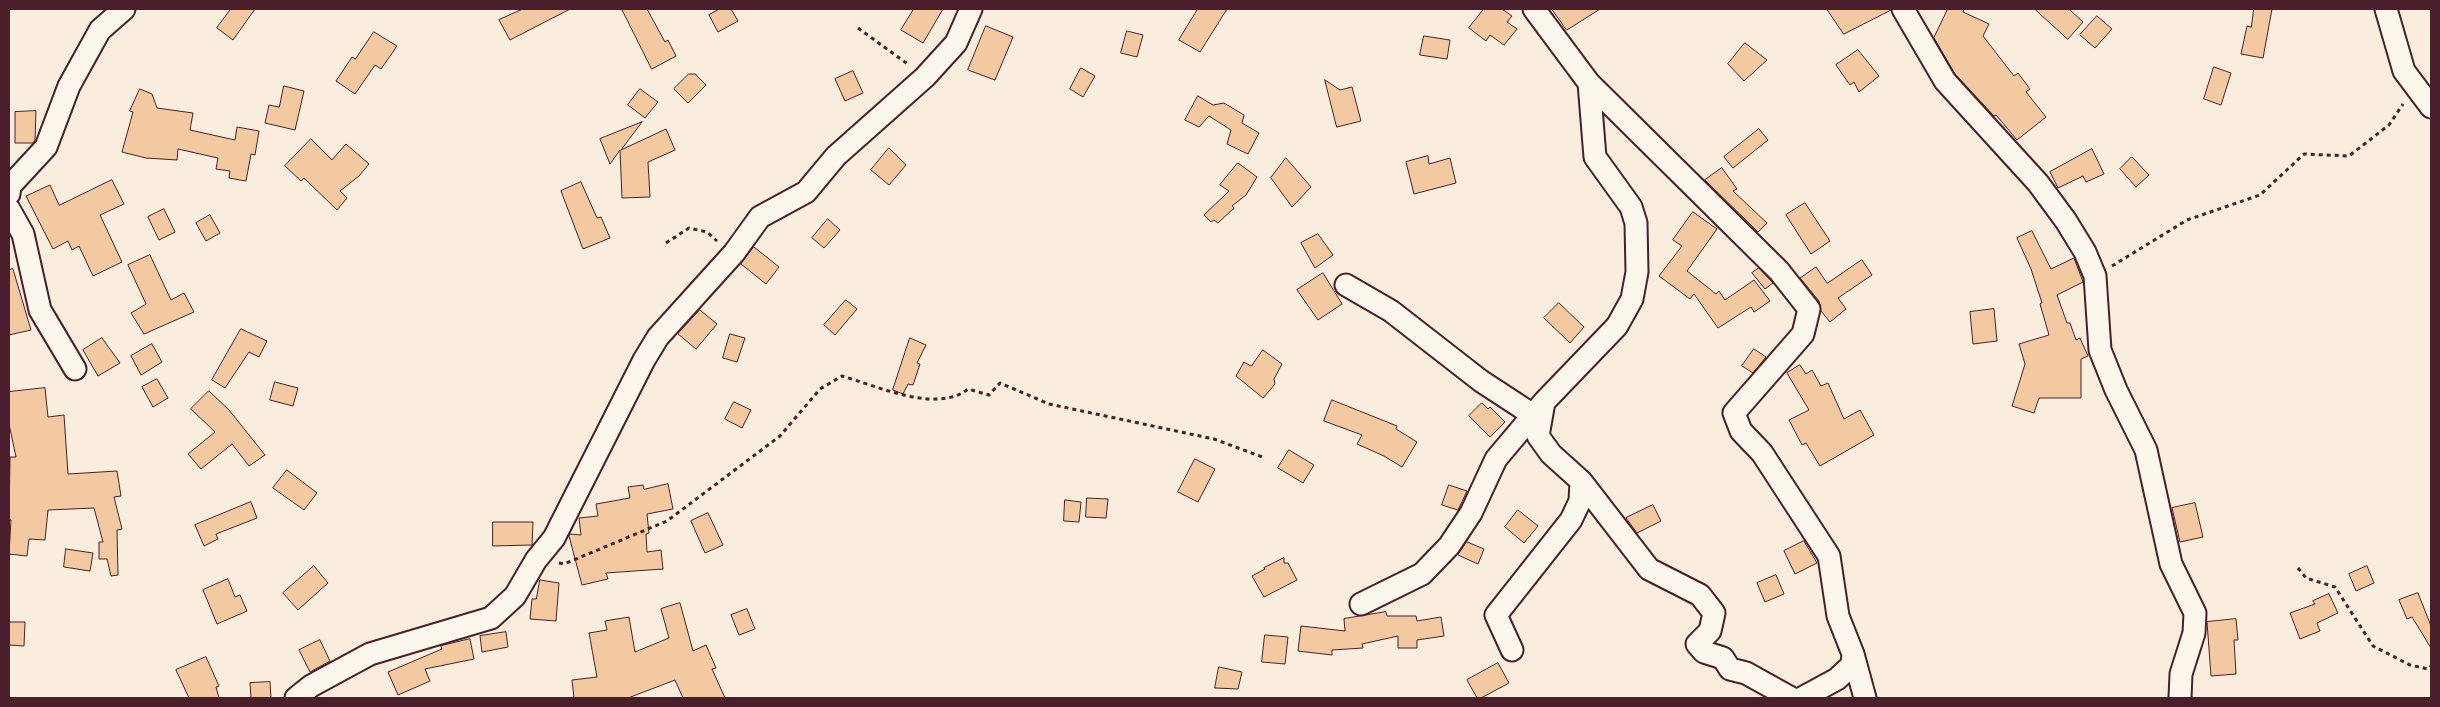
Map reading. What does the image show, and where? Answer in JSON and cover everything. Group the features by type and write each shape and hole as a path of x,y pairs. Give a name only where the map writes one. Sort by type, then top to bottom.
{"street":[{"path":"9,194 10,186 46,147 69,86 100,30 124,9"},
{"path":"296,698 311,686 370,654 491,618 515,596 536,560 554,538 644,360 658,337 734,254 760,217 806,192 836,156 925,77 956,43 971,9"},
{"path":"1534,9 1589,83 1779,271 1810,309 1803,334 1734,412 1741,431 1762,453 1829,556 1838,616 1853,654 1864,694"},
{"path":"1903,9 1945,81 2038,183 2066,221 2085,252 2095,276 2100,350 2116,390 2146,450 2171,564 2195,613 2194,633 2181,674 2180,698"},
{"path":"2386,9 2404,71 2431,107"},
{"path":"1361,604 1422,574 1449,546 1471,513 1496,459 1538,408 1617,326 1632,300 1637,272 1636,223 1631,207 1595,157 1589,83"},
{"path":"9,209 23,234 40,310 75,369"},
{"path":"1346,285 1391,311 1480,381 1538,408"},
{"path":"1538,408 1538,436 1551,454 1581,481 1648,570 1700,595 1714,613 1710,631 1697,644 1704,652 1723,658 1730,669 1746,673 1790,698"},
{"path":"1512,650 1496,615 1571,520 1580,501 1581,481"},
{"path":"1802,698 1837,679 1852,664 1853,654"},
{"path":"1837,679 1850,680 1864,694"}],"path":[{"path":"858,28 925,77"},
{"path":"2095,276 2187,220 2260,194 2304,154 2348,156 2389,125 2414,86"},
{"path":"666,242 689,228 707,232 734,254"},
{"path":"536,560 564,564 667,521 780,436 820,389 842,376 923,400 959,397 968,390 989,395 1000,383 1049,404 1214,439 1265,458"},
{"path":"2298,568 2306,578 2335,587 2373,646 2410,666 2428,669 2431,666"}],"building":[{"path":"231,9 255,9 233,40 217,28"},
{"path":"523,9 570,9 510,40 499,20"},
{"path":"622,9 647,9 665,42 668,40 676,56 652,69"},
{"path":"720,9 731,9 738,21 718,32 709,15"},
{"path":"914,9 943,9 923,43 901,30"},
{"path":"1198,9 1227,9 1200,52 1179,40"},
{"path":"1484,9 1502,9 1512,16 1507,22 1517,29 1504,45 1490,35 1486,41 1469,28"},
{"path":"1552,9 1600,9 1567,30"},
{"path":"1827,9 1891,9 1891,10 1844,34"},
{"path":"1948,9 1964,9 1963,12 1989,24 1983,36 2014,76 2018,73 2030,89 2026,92 2046,117 2017,140 1996,115 1994,116 1955,74 1934,38"},
{"path":"2035,9 2069,9 2083,22 2068,39"},
{"path":"2254,9 2272,9 2263,58 2241,54 2247,26 2251,27"},
{"path":"2097,16 2112,29 2095,48 2080,35"},
{"path":"986,26 1013,37 995,80 968,70"},
{"path":"1127,31 1143,35 1137,57 1121,53"},
{"path":"374,32 397,46 381,69 375,65 355,94 336,81 352,57 355,59"},
{"path":"1424,36 1450,40 1447,59 1420,55"},
{"path":"1745,43 1767,60 1744,81 1728,64"},
{"path":"1858,50 1879,76 1859,92 1854,82 1850,85 1836,65"},
{"path":"2214,67 2231,73 2221,105 2204,99"},
{"path":"1081,68 1095,76 1083,97 1070,89"},
{"path":"853,71 863,93 845,101 835,79"},
{"path":"689,74 695,74 706,85 688,103 674,89"},
{"path":"1325,80 1340,90 1352,87 1361,121 1337,127"},
{"path":"284,86 304,91 295,130 265,123 269,105 279,107"},
{"path":"140,89 152,94 157,108 193,113 190,130 235,140 237,127 259,131 255,155 251,154 246,181 229,178 230,171 216,169 218,158 178,149 177,160 146,158 122,152 133,112 130,111"},
{"path":"640,89 658,102 645,118 628,105"},
{"path":"1198,96 1213,105 1224,103 1244,115 1242,123 1259,133 1248,154 1227,144 1231,130 1209,116 1199,127 1185,120"},
{"path":"36,111 35,140 33,143 15,143 15,112"},
{"path":"642,122 621,150 666,129 675,150 648,162 650,197 622,198 620,150 610,164 600,139"},
{"path":"1759,129 1768,140 1733,168 1724,157"},
{"path":"311,139 332,160 346,144 369,164 359,176 340,191 347,198 337,210 304,178 301,181 285,166"},
{"path":"889,148 906,165 889,185 871,170"},
{"path":"2092,149 2104,174 2086,182 2083,176 2058,188 2050,172"},
{"path":"1428,156 1429,164 1450,158 1456,183 1414,194 1406,162"},
{"path":"2132,157 2149,175 2136,187 2120,169"},
{"path":"1286,158 1311,187 1292,207 1271,178"},
{"path":"1238,163 1257,177 1246,195 1232,206 1234,208 1218,223 1214,220 1211,222 1204,215 1229,191 1220,185"},
{"path":"1722,168 1737,189 1733,191 1767,223 1758,232 1705,180"},
{"path":"112,180 124,204 100,215 122,262 93,276 79,246 72,250 68,241 53,249 26,196 50,185 59,205"},
{"path":"581,182 597,218 601,217 610,238 583,249 561,191"},
{"path":"1805,203 1830,241 1811,254 1786,215"},
{"path":"164,209 175,232 159,240 148,217"},
{"path":"1693,212 1717,229 1687,271 1716,294 1719,291 1725,300 1754,280 1770,301 1754,312 1751,307 1718,328 1694,294 1690,299 1659,276 1682,246 1673,240"},
{"path":"210,215 220,233 206,241 196,223"},
{"path":"828,219 840,230 824,248 812,238"},
{"path":"2032,231 2051,269 2074,258 2083,282 2057,295 2067,323 2070,323 2076,340 2080,338 2088,356 2081,359 2081,398 2039,398 2034,413 2012,406 2025,364 2019,344 2049,335 2040,304 2042,303 2031,269 2017,238"},
{"path":"1318,234 1333,255 1315,268 1301,243"},
{"path":"754,247 779,267 766,284 741,264"},
{"path":"150,255 171,300 184,293 194,312 144,334 131,313 146,304 128,265"},
{"path":"1862,260 1872,275 1838,298 1846,309 1830,322 1821,311 1819,301 1800,278 1816,267 1827,283"},
{"path":"1759,268 1773,283 1765,289 1752,273"},
{"path":"13,269 31,330 9,335 9,270"},
{"path":"1323,273 1342,304 1318,320 1297,290"},
{"path":"846,300 857,309 835,335 824,325"},
{"path":"1559,303 1584,327 1570,343 1544,318"},
{"path":"1994,309 1997,341 1973,344 1970,312"},
{"path":"700,310 717,324 696,349 678,334"},
{"path":"241,329 267,341 259,357 249,352 225,388 212,380"},
{"path":"730,334 745,338 737,362 723,358"},
{"path":"102,338 120,363 98,376 83,350"},
{"path":"910,338 926,345 917,363 920,364 913,385 908,384 903,394 893,390"},
{"path":"152,344 162,362 141,375 131,356"},
{"path":"1754,349 1766,357 1753,373 1742,366"},
{"path":"1263,350 1282,364 1274,379 1275,384 1263,398 1236,376 1244,362 1251,366"},
{"path":"1800,365 1806,374 1812,370 1821,386 1828,383 1844,419 1860,410 1874,435 1820,466 1806,443 1802,445 1789,420 1809,410 1787,373"},
{"path":"157,379 168,398 153,407 142,387"},
{"path":"275,382 298,388 293,406 270,400"},
{"path":"45,388 48,417 64,415 68,474 117,471 121,496 114,497 122,529 117,530 118,575 111,576 107,559 99,559 99,542 103,542 94,508 48,510 45,540 29,539 27,556 9,554 11,520 9,520 10,457 16,457 9,424 9,392"},
{"path":"209,391 229,410 265,455 249,466 232,444 201,469 188,454 215,432 191,409"},
{"path":"1332,400 1397,426 1396,429 1417,442 1402,467 1384,456 1357,444 1362,435 1324,421"},
{"path":"734,402 751,410 742,428 725,419"},
{"path":"1482,403 1488,409 1490,407 1505,422 1490,437 1469,416"},
{"path":"1289,450 1314,465 1303,483 1278,468"},
{"path":"1195,459 1215,469 1198,502 1178,492"},
{"path":"287,470 317,493 304,510 273,488"},
{"path":"668,484 673,509 647,514 649,533 646,534 647,552 661,550 663,569 606,573 608,579 582,585 569,536 570,534 581,535 579,518 598,516 596,504 630,498 628,487 643,485 644,489"},
{"path":"1449,485 1467,491 1458,510 1442,505"},
{"path":"1087,498 1108,499 1106,518 1086,517"},
{"path":"1065,500 1081,502 1079,522 1064,521"},
{"path":"251,502 257,518 216,534 218,539 204,546 195,525"},
{"path":"2195,503 2203,537 2180,542 2172,508"},
{"path":"1653,505 1661,521 1637,533 1626,518"},
{"path":"1518,510 1538,526 1524,543 1505,527"},
{"path":"708,513 723,545 705,553 691,521"},
{"path":"493,522 533,522 532,545 493,546"},
{"path":"1804,541 1817,563 1795,574 1784,551"},
{"path":"1467,542 1484,549 1478,564 1458,555"},
{"path":"66,549 93,553 90,571 64,567"},
{"path":"1284,558 1284,563 1288,563 1297,580 1264,597 1252,576"},
{"path":"314,566 328,583 298,610 283,593"},
{"path":"2367,566 2374,583 2356,591 2349,574"},
{"path":"1776,575 1784,594 1765,602 1757,583"},
{"path":"228,579 235,597 240,595 247,611 217,624 203,590"},
{"path":"540,580 559,583 556,621 530,619 532,599 536,599"},
{"path":"2418,593 2431,626 2431,648 2412,617 2407,619 2399,600"},
{"path":"2329,594 2338,613 2317,623 2320,631 2300,639 2290,613 2315,604 2313,601"},
{"path":"680,603 693,651 706,645 716,668 712,669 725,698 683,698 675,680 628,698 574,698 572,680 597,677 589,633 607,630 605,621 629,617 635,652 669,638 661,609"},
{"path":"747,609 755,629 739,635 731,615"},
{"path":"1386,612 1387,616 1416,616 1417,621 1441,617 1444,636 1417,640 1417,648 1398,648 1398,636 1362,644 1363,648 1332,650 1332,655 1298,651 1301,626 1345,631 1344,619"},
{"path":"2236,619 2238,640 2234,640 2236,674 2211,676 2207,622"},
{"path":"9,622 25,622 24,646 9,645"},
{"path":"506,632 508,647 482,652 480,636"},
{"path":"1265,635 1288,637 1285,664 1262,662"},
{"path":"470,639 474,659 425,669 430,681 398,695 388,672 442,649 441,646"},
{"path":"320,640 330,661 310,672 299,650"},
{"path":"206,657 219,686 216,687 219,698 189,698 176,670"},
{"path":"1498,663 1509,683 1481,698 1477,698 1467,680"},
{"path":"1219,667 1242,672 1238,689 1215,688"},
{"path":"270,682 271,698 251,698 250,683"}]}
